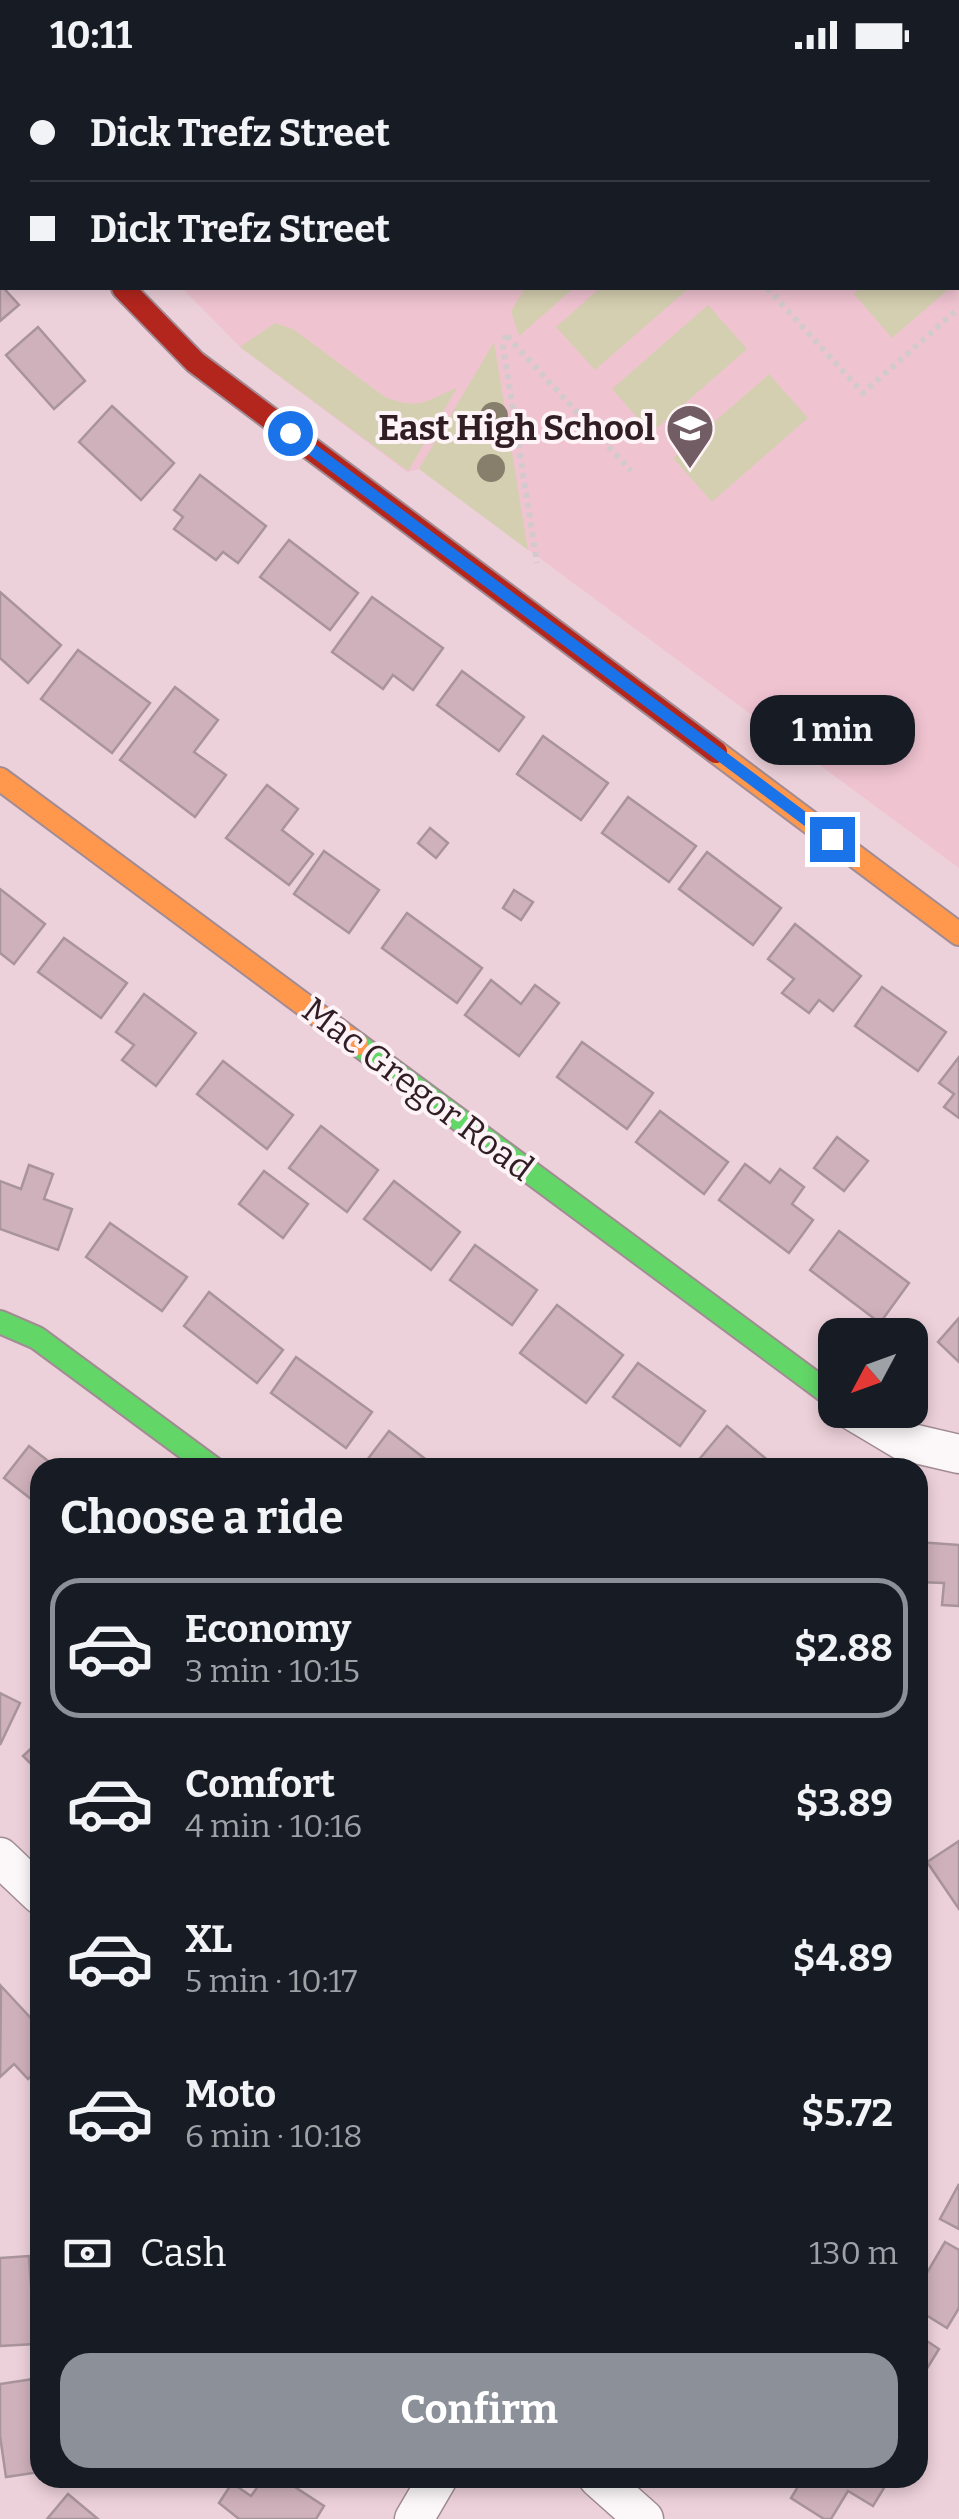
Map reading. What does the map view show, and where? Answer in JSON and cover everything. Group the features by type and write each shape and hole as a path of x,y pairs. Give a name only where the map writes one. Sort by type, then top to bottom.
{"street":[{"path":"125,290 195,362 959,934"},
{"name":"Mac Gregor Road","path":"0,779 818,1385"},
{"path":"0,1322 36,1338 199,1458"},
{"path":"880,1428 903,1442 959,1454"},
{"path":"0,1856 30,1885"},
{"path":"414,2519 432,2488"},
{"path":"609,2488 644,2519"}],"path":[{"path":"770,290 862,393 959,308"},
{"path":"539,574 502,346 506,335 630,470"}],"shaded area":[{"name":"East High School","path":"184,290 959,290 959,868 419,469 407,472 240,347"},
{"path":"524,290 572,290 519,336 511,311"},
{"path":"598,290 687,290 595,370 556,327"},
{"path":"859,290 948,290 892,338 854,294"},
{"path":"708,305 747,349 651,433 612,389"},
{"path":"275,323 293,329 385,397 415,403 457,388 408,471 240,347"},
{"path":"494,342 528,550 419,469"},
{"path":"769,374 808,418 712,502 673,458"}],"building":[{"path":"0,290 5,290 19,305 0,321"},
{"path":"38,327 85,381 54,409 6,355"},
{"path":"112,406 174,463 141,500 79,442"},
{"path":"200,475 266,526 238,563 223,552 216,560 174,529 183,517 174,510"},
{"path":"289,540 358,593 330,630 260,577"},
{"path":"0,592 61,645 28,683 0,658"},
{"path":"372,597 443,648 413,690 393,675 383,689 332,652"},
{"path":"78,650 150,703 112,753 41,699"},
{"path":"462,671 524,717 499,751 437,705"},
{"path":"175,687 218,720 194,752 226,775 195,817 120,760"},
{"path":"543,736 608,783 581,820 517,774"},
{"path":"267,785 298,809 282,830 313,854 289,885 226,838"},
{"path":"628,797 696,846 669,882 602,833"},
{"path":"430,828 448,843 436,858 418,843"},
{"path":"324,851 379,890 349,933 294,894"},
{"path":"707,852 781,908 753,945 679,889"},
{"path":"0,889 45,924 14,964 0,953"},
{"path":"514,890 533,902 521,920 503,908"},
{"path":"407,913 482,968 457,1003 382,948"},
{"path":"795,924 861,976 833,1011 819,1000 809,1013 782,993 794,979 768,959"},
{"path":"64,938 127,983 101,1018 38,972"},
{"path":"491,980 521,1004 535,985 559,1003 519,1056 465,1015"},
{"path":"882,987 946,1032 918,1071 855,1026"},
{"path":"144,994 196,1033 156,1086 122,1060 134,1045 116,1032"},
{"path":"582,1042 653,1093 627,1129 557,1077"},
{"path":"959,1057 959,1118 944,1107 954,1094 939,1083"},
{"path":"223,1061 293,1115 267,1149 197,1094"},
{"path":"660,1111 728,1162 704,1194 636,1142"},
{"path":"321,1126 378,1170 347,1212 289,1168"},
{"path":"837,1137 868,1161 844,1191 814,1168"},
{"path":"745,1164 770,1183 780,1169 804,1187 792,1204 813,1220 789,1253 719,1200"},
{"path":"29,1165 53,1174 44,1199 72,1209 58,1250 0,1229 0,1181 21,1189"},
{"path":"264,1171 308,1204 283,1238 239,1204"},
{"path":"394,1181 460,1232 431,1270 364,1219"},
{"path":"110,1223 187,1277 162,1311 86,1257"},
{"path":"839,1231 909,1283 884,1318 873,1318 810,1270"},
{"path":"475,1245 537,1290 512,1325 450,1280"},
{"path":"209,1292 283,1350 257,1383 184,1326"},
{"path":"557,1305 623,1355 586,1403 520,1353"},
{"path":"959,1318 959,1362 938,1342"},
{"path":"296,1357 372,1412 346,1448 271,1393"},
{"path":"638,1363 705,1411 680,1446 613,1397"},
{"path":"727,1426 765,1458 700,1458"},
{"path":"389,1431 424,1458 369,1458"},
{"path":"29,1446 44,1458 30,1458 30,1498 4,1478"},
{"path":"928,1543 959,1545 959,1606 942,1605 944,1583 928,1582"},
{"path":"0,1693 20,1703 0,1745"},
{"path":"959,1841 959,1909 928,1863"},
{"path":"1,1986 30,2017 30,2077 14,2064 0,2077"},
{"path":"959,2184 959,2229 940,2219"},
{"path":"945,2242 959,2250 959,2308 947,2328 928,2316 928,2271"},
{"path":"29,2256 30,2344 0,2346 0,2258"},
{"path":"928,2342 939,2349 928,2367"},
{"path":"30,2380 30,2473 6,2477 0,2436 0,2384"},
{"path":"229,2488 239,2488 251,2496 257,2488 296,2488 324,2506 316,2519 239,2519 219,2503"},
{"path":"797,2488 884,2488 873,2506 848,2491 831,2519 824,2519 791,2498"},
{"path":"68,2494 98,2519 47,2519"}],"traffic: fast":[{"path":"357,1044 818,1385"},
{"path":"0,1322 37,1338 199,1458"}],"traffic: slow":[{"path":"716,752 959,934"},
{"path":"0,779 357,1044"}],"traffic: jam":[{"path":"125,290 195,362 716,752"}],"place":[{"name":"East High School","path":"690,470"}],"route":[{"path":"290,433 832,839"}]}
